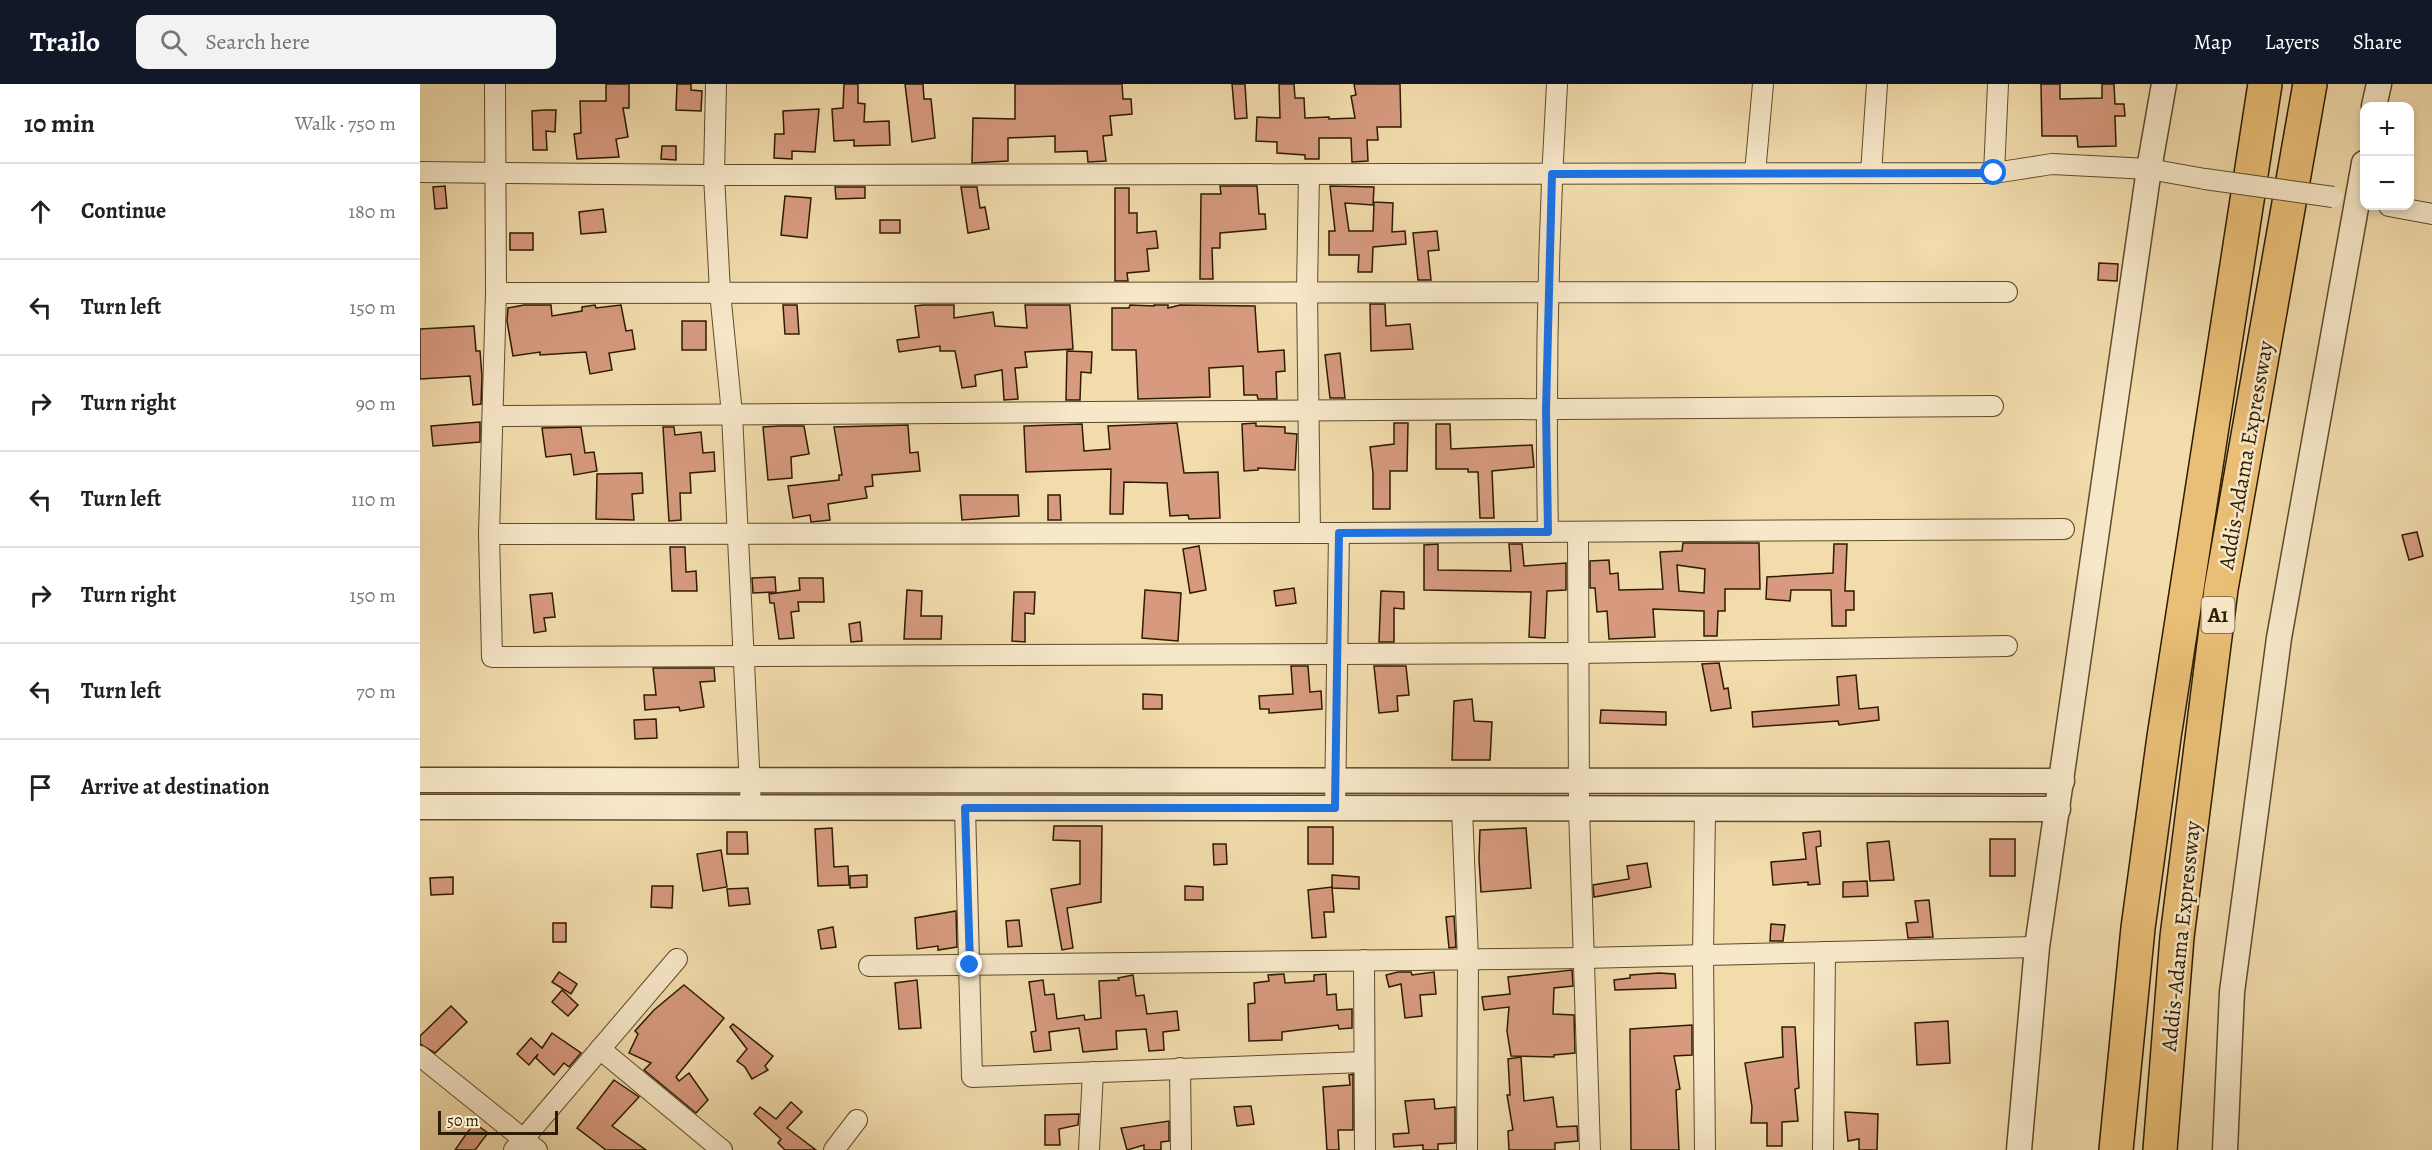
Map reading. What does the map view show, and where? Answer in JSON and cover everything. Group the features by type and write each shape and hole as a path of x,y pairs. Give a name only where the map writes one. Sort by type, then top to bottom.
{"highway":[{"name":"Addis-Adama Expressway","path":"2115,1150 2138,928 2164,737 2265,84"},
{"name":"Addis-Adama Expressway","path":"2160,1150 2177,937 2221,589 2310,84"}],"street":[{"path":"495,84 496,292 489,534 492,657 1578,653 2007,646"},
{"path":"716,84 714,175 720,292 732,414 752,807"},
{"path":"1548,532 1546,410 1552,174 1557,84"},
{"path":"1755,173 1763,84"},
{"path":"1871,173 1877,84"},
{"path":"1994,173 1998,84"},
{"path":"2019,1150 2037,947 2149,169 2164,84"},
{"path":"2375,102 2379,84"},
{"path":"420,172 714,175 1994,173 2052,164 2149,169 2360,200"},
{"path":"1310,174 1307,291 1310,533"},
{"path":"2225,1150 2232,992 2279,638 2360,205"},
{"path":"2410,210 2432,214"},
{"path":"496,292 1549,290 2007,292"},
{"path":"494,416 1993,406"},
{"path":"489,534 2064,529"},
{"path":"1578,532 1579,808 1590,1150"},
{"path":"1335,808 1339,533"},
{"path":"420,780 2062,781"},
{"path":"420,807 2058,809"},
{"path":"965,808 972,1077 1364,1062"},
{"path":"1462,808 1468,959 1467,1150"},
{"path":"1705,809 1703,955 1705,1150"},
{"path":"869,966 1584,958 2037,947"},
{"path":"1823,1150 1825,952"},
{"path":"420,1056 525,1146 600,1049 677,959"},
{"path":"1364,960 1365,1150"},
{"path":"600,1049 722,1150"},
{"path":"1180,1068 1181,1150"},
{"path":"1089,1150 1093,1072"},
{"path":"834,1150 857,1120"}],"building":[{"path":"606,84 629,84 629,108 623,108 628,137 616,139 619,157 577,159 574,134 581,133 580,101 606,101"},
{"path":"677,84 691,84 691,90 702,91 701,111 676,110"},
{"path":"844,84 858,84 858,103 865,104 864,122 889,121 890,145 854,146 854,140 834,141 832,109 843,108"},
{"path":"905,84 923,84 924,99 931,99 935,138 912,142"},
{"path":"1015,84 1122,84 1123,99 1131,99 1132,114 1110,116 1112,135 1103,136 1106,161 1088,162 1087,151 1055,152 1055,136 1008,138 1008,161 972,163 973,118 1015,119"},
{"path":"1232,84 1245,84 1247,118 1235,119"},
{"path":"1279,84 1294,84 1295,98 1304,98 1305,118 1329,117 1329,119 1355,118 1351,96 1356,95 1354,84 1400,84 1401,127 1377,127 1378,140 1367,140 1368,161 1352,162 1351,138 1319,138 1319,159 1305,159 1305,155 1277,153 1277,142 1256,141 1257,117 1280,118"},
{"path":"2041,84 2060,84 2060,99 2102,98 2102,84 2114,84 2115,104 2124,104 2125,116 2115,116 2116,146 2078,147 2077,136 2042,136"},
{"path":"819,109 815,152 792,151 792,159 774,158 775,134 784,134 783,111"},
{"path":"556,110 555,132 546,131 547,150 533,150 532,111"},
{"path":"662,146 676,146 676,160 661,159"},
{"path":"445,186 447,208 435,209 433,187"},
{"path":"1220,186 1257,186 1259,214 1265,214 1266,229 1220,233 1220,248 1212,248 1213,279 1200,279 1201,194 1221,194"},
{"path":"1330,186 1374,187 1373,205 1345,203 1349,231 1373,231 1374,202 1393,203 1392,232 1405,231 1406,244 1373,247 1372,272 1358,272 1359,255 1329,255 1329,231 1335,231"},
{"path":"835,187 865,187 865,198 836,199"},
{"path":"961,187 977,187 980,208 985,207 989,229 968,233"},
{"path":"1115,188 1129,188 1129,213 1137,213 1137,233 1156,231 1158,248 1147,249 1149,271 1127,273 1128,281 1115,281"},
{"path":"785,196 811,198 807,238 781,235"},
{"path":"603,209 606,232 581,234 579,212"},
{"path":"880,220 900,220 900,233 880,233"},
{"path":"1437,231 1439,250 1428,251 1431,280 1418,280 1413,233"},
{"path":"510,233 533,233 533,250 510,250"},
{"path":"2099,263 2118,264 2117,281 2098,280"},
{"path":"1370,304 1385,304 1386,326 1410,324 1413,349 1371,351"},
{"path":"524,305 551,305 552,316 582,311 582,307 621,305 626,331 632,330 635,349 609,353 612,370 590,374 586,352 540,355 540,352 513,356 507,321 508,308"},
{"path":"783,305 797,305 799,334 785,334"},
{"path":"954,305 954,318 993,312 995,326 1027,328 1025,305 1070,305 1073,349 1025,352 1027,367 1015,368 1018,399 1004,400 1002,370 975,375 976,386 962,388 955,351 940,351 940,346 899,352 897,340 919,337 915,306"},
{"path":"1130,305 1168,305 1168,308 1180,305 1255,306 1258,352 1284,350 1285,371 1276,372 1277,399 1258,399 1257,395 1244,395 1243,366 1209,368 1210,397 1138,399 1136,350 1112,350 1112,308 1129,308"},
{"path":"682,321 706,321 706,350 682,350"},
{"path":"474,326 476,351 480,351 482,376 481,404 473,405 470,376 420,379 420,329"},
{"path":"1067,351 1092,352 1091,373 1081,372 1080,400 1066,400"},
{"path":"1340,353 1345,398 1330,398 1325,355"},
{"path":"480,422 480,442 433,446 431,426"},
{"path":"1177,423 1184,473 1218,472 1220,518 1189,519 1188,515 1170,516 1167,483 1124,482 1123,514 1110,514 1111,469 1026,472 1024,426 1082,424 1084,451 1110,449 1108,426"},
{"path":"1256,423 1256,426 1285,427 1285,433 1297,434 1295,470 1258,468 1258,470 1244,471 1242,424"},
{"path":"1394,423 1408,423 1407,471 1390,471 1390,509 1373,509 1370,447 1394,444"},
{"path":"1436,424 1450,424 1451,449 1532,445 1534,467 1492,471 1494,518 1480,518 1478,472 1468,472 1468,469 1436,469"},
{"path":"908,425 910,453 918,452 920,471 872,475 873,486 865,487 867,498 828,504 830,520 811,522 810,515 793,518 788,486 839,480 839,475 842,475 834,427"},
{"path":"804,426 809,454 791,457 792,478 768,480 763,427"},
{"path":"581,427 585,453 594,452 597,471 574,475 571,454 546,457 542,428"},
{"path":"663,427 674,427 675,435 701,432 703,453 714,452 715,471 690,473 691,493 680,493 681,520 669,521"},
{"path":"642,473 643,493 632,494 634,520 596,519 597,474"},
{"path":"960,495 1018,495 1019,516 962,520"},
{"path":"1048,495 1060,495 1061,520 1048,520"},
{"path":"2417,532 2423,556 2409,560 2402,535"},
{"path":"1683,543 1759,543 1760,589 1725,589 1725,611 1718,611 1717,636 1704,636 1704,611 1653,609 1655,637 1609,639 1607,611 1597,612 1595,588 1590,588 1590,561 1609,560 1610,574 1618,573 1619,590 1663,589 1660,552 1682,551","holes":["1677,565 1705,569 1704,593 1679,591"]},
{"path":"1438,544 1438,570 1511,571 1509,544 1522,544 1524,566 1566,563 1566,590 1547,591 1545,638 1529,637 1531,592 1424,590 1424,545"},
{"path":"1834,544 1847,544 1845,591 1854,591 1854,610 1846,610 1846,626 1832,626 1831,590 1791,590 1790,601 1766,599 1767,577 1833,573"},
{"path":"1199,546 1206,590 1190,593 1183,549"},
{"path":"670,547 685,547 686,572 696,571 697,591 672,591"},
{"path":"775,577 776,592 753,593 752,578"},
{"path":"799,578 823,578 824,602 798,602 799,611 791,612 794,638 779,639 774,603 770,603 769,594 800,590"},
{"path":"1294,588 1296,603 1276,606 1274,591"},
{"path":"907,590 922,591 921,616 942,616 941,639 904,639"},
{"path":"1145,590 1181,593 1178,641 1142,638"},
{"path":"1381,591 1404,592 1404,609 1394,608 1394,642 1379,642"},
{"path":"1014,592 1035,592 1034,614 1025,613 1025,642 1012,641"},
{"path":"552,593 555,617 544,618 546,631 534,633 530,595"},
{"path":"860,622 862,641 851,642 849,624"},
{"path":"1719,663 1724,689 1728,688 1731,708 1711,711 1702,664"},
{"path":"1291,666 1308,666 1310,692 1321,691 1322,709 1269,713 1269,709 1260,709 1259,696 1293,694"},
{"path":"1374,666 1406,666 1409,695 1397,696 1398,711 1379,713"},
{"path":"653,668 714,668 715,681 700,682 704,707 680,711 679,707 645,710 644,695 656,695"},
{"path":"1856,675 1859,709 1878,707 1879,720 1839,725 1838,721 1753,727 1752,712 1839,705 1837,677"},
{"path":"1143,694 1162,695 1162,709 1143,709"},
{"path":"1472,699 1474,721 1492,722 1490,760 1452,760 1454,701"},
{"path":"1601,710 1666,712 1666,725 1600,723"},
{"path":"656,719 657,738 635,739 634,720"},
{"path":"1054,826 1102,826 1101,902 1067,908 1073,948 1062,950 1051,889 1080,884 1080,841 1053,840"},
{"path":"1308,827 1333,827 1333,864 1308,864"},
{"path":"832,828 834,867 848,866 849,885 818,886 815,829"},
{"path":"1526,828 1531,888 1481,892 1480,830"},
{"path":"1820,831 1821,846 1816,847 1820,884 1808,885 1808,882 1773,885 1771,862 1806,859 1803,833"},
{"path":"727,832 747,832 748,854 727,854"},
{"path":"1990,839 2015,839 2015,876 1990,876"},
{"path":"1889,841 1894,880 1870,881 1867,843"},
{"path":"1213,844 1226,844 1227,864 1214,865"},
{"path":"721,850 727,887 703,891 697,854"},
{"path":"1647,863 1651,887 1594,897 1593,885 1629,879 1627,866"},
{"path":"867,875 867,887 850,888 850,876"},
{"path":"1332,875 1359,877 1359,889 1332,888"},
{"path":"453,877 453,894 431,895 430,878"},
{"path":"1867,881 1868,896 1843,897 1843,882"},
{"path":"652,886 673,886 672,908 651,907"},
{"path":"1185,886 1203,887 1203,900 1185,900"},
{"path":"1332,887 1334,912 1324,912 1326,937 1312,938 1308,890"},
{"path":"748,888 750,904 729,906 727,889"},
{"path":"1929,900 1933,937 1908,938 1906,923 1918,922 1915,901"},
{"path":"956,911 957,947 938,950 938,946 917,949 915,918"},
{"path":"1454,916 1456,947 1449,948 1446,917"},
{"path":"1019,920 1022,946 1008,947 1006,921"},
{"path":"553,923 566,923 566,942 553,942"},
{"path":"1771,924 1785,925 1783,941 1770,941"},
{"path":"833,927 836,947 821,949 818,930"},
{"path":"1572,970 1573,986 1554,988 1553,1014 1574,1015 1575,1053 1554,1055 1554,1057 1511,1056 1507,1031 1509,1007 1484,1010 1482,997 1510,994 1508,977"},
{"path":"559,972 577,984 571,994 552,982"},
{"path":"1411,972 1412,975 1434,972 1436,994 1420,995 1422,1016 1405,1018 1401,984 1389,987 1386,975"},
{"path":"1284,974 1285,983 1314,981 1314,975 1326,974 1327,995 1336,994 1337,1010 1352,1009 1352,1028 1339,1029 1338,1025 1282,1032 1282,1040 1249,1041 1248,1004 1255,1003 1254,983 1269,981 1268,975"},
{"path":"1675,974 1676,988 1615,990 1614,980 1630,978 1630,975"},
{"path":"1133,975 1136,996 1144,995 1147,1014 1177,1011 1179,1030 1163,1032 1164,1050 1149,1051 1146,1029 1116,1031 1117,1049 1083,1052 1079,1028 1049,1032 1051,1050 1034,1052 1031,1032 1036,1031 1029,982 1043,980 1045,995 1054,994 1057,1019 1084,1015 1085,1020 1101,1018 1099,981 1119,980 1118,978"},
{"path":"917,980 921,1028 899,1029 895,983"},
{"path":"684,985 724,1018 676,1077 679,1081 689,1073 708,1100 696,1113 644,1070 651,1063 629,1053 638,1034 635,1031 654,1010"},
{"path":"562,990 578,1005 568,1016 552,1002"},
{"path":"451,1006 467,1022 435,1053 420,1044 420,1036"},
{"path":"1948,1021 1950,1063 1917,1065 1915,1023"},
{"path":"733,1024 773,1056 765,1066 768,1070 752,1079 745,1067 737,1061 747,1049 730,1027"},
{"path":"1692,1025 1692,1055 1674,1056 1680,1089 1676,1090 1679,1150 1631,1150 1630,1029"},
{"path":"1782,1027 1795,1027 1799,1088 1795,1089 1798,1121 1782,1122 1782,1146 1767,1146 1767,1123 1751,1123 1752,1107 1745,1063 1783,1057"},
{"path":"552,1033 581,1053 569,1067 564,1063 554,1075 536,1058 538,1054 529,1065 517,1054 531,1038 542,1048"},
{"path":"1521,1057 1524,1101 1553,1097 1557,1127 1577,1126 1578,1141 1555,1143 1555,1150 1509,1150 1508,1131 1513,1130 1507,1095 1510,1095 1508,1059"},
{"path":"1353,1074 1353,1130 1338,1130 1339,1150 1327,1150 1323,1087 1350,1085 1349,1075"},
{"path":"614,1080 639,1097 612,1126 646,1150 606,1150 577,1128"},
{"path":"1434,1099 1435,1109 1455,1107 1455,1143 1438,1144 1438,1150 1423,1150 1423,1145 1394,1147 1393,1134 1409,1133 1405,1101"},
{"path":"791,1102 802,1112 787,1128 816,1150 785,1150 778,1143 781,1139 754,1114 760,1107 776,1119"},
{"path":"1251,1106 1254,1124 1237,1126 1234,1107"},
{"path":"1845,1112 1878,1114 1877,1150 1859,1150 1859,1139 1848,1141"},
{"path":"1079,1114 1078,1125 1059,1129 1060,1145 1045,1145 1045,1115"},
{"path":"1169,1121 1169,1141 1161,1142 1161,1150 1144,1150 1144,1145 1127,1150 1121,1128"},
{"path":"474,1123 488,1133 475,1150 455,1150"}],"route":[{"path":"970,965 965,808 1335,808 1339,533 1548,532 1546,410 1552,174 1994,173"}]}
